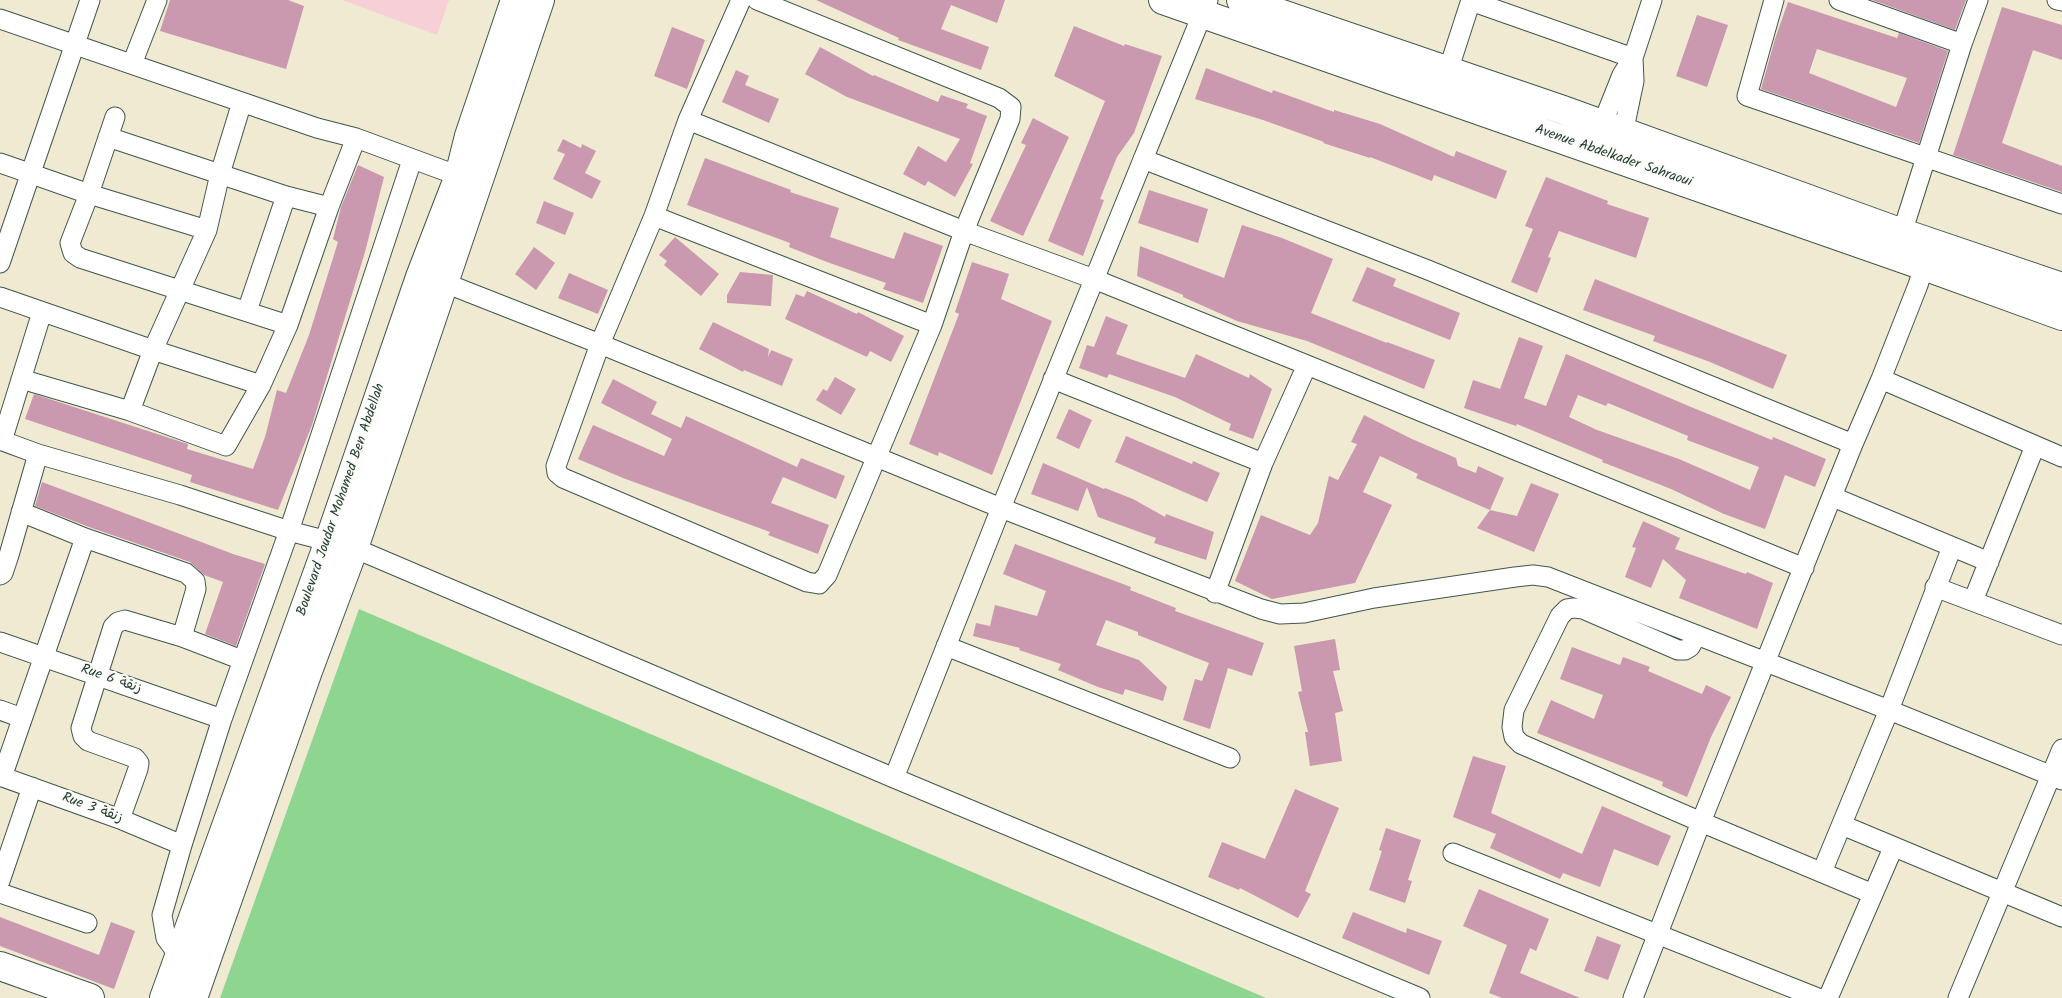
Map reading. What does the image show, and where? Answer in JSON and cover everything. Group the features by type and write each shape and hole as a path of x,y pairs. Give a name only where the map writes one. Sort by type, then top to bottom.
{"main road":[{"name":"Boulevard Joudar Mohamed Ben Abdellah","path":"194,998 308,671 341,545 420,277 458,176 469,136 515,0"},
{"name":"Boulevard Joudar Mohamed Ben Abdellah","path":"164,998 445,283 540,0"},
{"name":"Avenue Abdelkader Sahraoui","path":"1163,0 1205,6 1605,155 2062,316"},
{"name":"Avenue Abdelkader Sahraoui","path":"1241,0 1613,129 1902,233 2062,287"},
{"path":"0,966 90,998"}],"street":[{"path":"0,263 90,0"},
{"path":"132,64 156,0"},
{"path":"741,0 688,120 654,216 600,344 556,466 557,473 563,478 807,582 819,584 827,575 932,325 964,231 1010,119 1011,107 999,98 757,0"},
{"path":"1448,71 1471,0 1633,58"},
{"path":"1605,155 1613,129 1634,81 1633,58 1652,0"},
{"path":"1774,0 1747,96 2062,204"},
{"path":"1839,0 1962,44"},
{"path":"1902,233 1962,44 1978,0"},
{"path":"2057,0 2062,2"},
{"path":"894,778 1001,508 1205,6"},
{"path":"0,19 318,128 356,138 458,176"},
{"path":"130,411 153,350 207,230 220,174 242,102"},
{"path":"115,117 70,243 73,253 80,258 288,325"},
{"path":"688,120 964,231 1094,279 1804,568"},
{"path":"1605,155 1613,129"},
{"path":"108,137 286,196 329,207"},
{"path":"21,380 130,411 226,446 261,385 288,325 329,207 356,138"},
{"path":"1142,159 1428,270 1853,444"},
{"path":"180,956 166,938 162,915 182,845 222,719 289,531 412,160"},
{"path":"0,163 89,194 207,230"},
{"path":"247,311 286,196"},
{"path":"654,216 932,325"},
{"path":"1633,998 1701,822 1881,379 1924,266"},
{"path":"445,283 1215,593 1280,614 1304,613 1374,598 1533,575 1548,577 1889,710 2057,778"},
{"path":"0,297 261,385"},
{"path":"42,312 1,441 38,454 180,495 289,531 341,545 1420,998"},
{"path":"1215,593 1263,463 1307,365"},
{"path":"1054,379 1263,463"},
{"path":"1881,379 2062,457"},
{"path":"1973,602 2035,446"},
{"path":"0,575 3,573 38,454"},
{"path":"1833,497 1989,562"},
{"path":"21,512 84,538 186,573 195,581 196,590 182,638"},
{"path":"1,776 84,538"},
{"path":"1822,872 1889,710 1952,547"},
{"path":"1935,588 2062,635"},
{"path":"1697,635 1690,647 1678,650 1582,609 1567,609 1560,616 1514,710 1512,727 1514,737 1521,744 1873,894"},
{"path":"120,818 138,769 138,763 135,758 88,741 83,736 81,728 113,627 118,622 125,620 242,660"},
{"name":"Rue 6 زنقة","path":"0,642 222,719"},
{"path":"946,646 1230,758"},
{"path":"0,710 22,718"},
{"path":"1958,998 2002,892 2057,778 2062,749"},
{"name":"Rue 3 زنقة","path":"1,776 120,818 182,845"},
{"path":"0,881 32,787"},
{"path":"1842,825 1893,848 2062,917"},
{"path":"1828,998 1893,848"},
{"path":"1453,853 1818,998"},
{"path":"0,894 87,923"}],"shaded area":[{"path":"342,0 449,0 437,35"}],"green space":[{"path":"359,609 1266,998 220,998"}],"building":[{"path":"170,0 288,0 304,6 286,69 160,31"},
{"path":"816,0 1005,0 997,23 951,5 941,29 989,47 981,70 898,40 899,38"},
{"path":"1872,0 1966,0 1955,30"},
{"path":"1788,2 1897,38 1899,33 1948,51 1919,143 1761,89","holes":["1817,49 1907,78 1896,107 1809,73"]},
{"path":"2002,7 2062,25 2062,60 2033,50 2002,143 2062,166 2062,192 1953,155"},
{"path":"1697,15 1728,25 1707,87 1676,76"},
{"path":"1074,26 1124,46 1125,44 1162,56 1134,133 1117,157 1100,199 1104,200 1083,256 1048,241 1105,101 1054,76"},
{"path":"672,27 705,40 687,89 654,76"},
{"path":"820,47 873,76 938,102 941,95 968,104 966,108 987,116 970,163 973,164 955,197 928,181 925,186 903,174 918,146 946,162 960,139 847,97 805,74"},
{"path":"1206,68 1272,93 1273,90 1334,112 1334,110 1380,124 1454,157 1456,151 1507,171 1496,199 1434,175 1432,181 1370,157 1195,99"},
{"path":"736,70 749,76 745,85 779,99 769,123 722,102"},
{"path":"1033,118 1069,137 1023,236 990,221 1026,145 1021,143"},
{"path":"563,139 581,148 582,144 596,151 585,173 601,181 592,199 553,179 565,154 557,151"},
{"path":"705,158 791,190 790,192 839,208 830,237 894,259 904,232 943,246 923,303 883,289 886,283 789,247 790,243 687,205"},
{"path":"358,165 384,177 365,252 312,425 278,510 190,482 192,475 25,419 34,394 188,444 187,449 253,469 265,437 277,390 286,393 309,335 338,242 333,239 341,207"},
{"path":"1546,177 1608,201 1607,204 1649,218 1636,258 1559,231 1548,257 1551,258 1537,293 1511,282 1533,229 1525,226"},
{"path":"1149,190 1208,209 1198,243 1138,223"},
{"path":"544,201 574,213 565,235 536,223"},
{"path":"1242,225 1282,238 1333,259 1311,313 1435,360 1424,389 1307,341 1237,321 1183,297 1183,295 1137,276 1140,246 1224,278"},
{"path":"675,237 719,274 701,296 664,265 667,261 659,255"},
{"path":"534,247 555,263 536,290 515,274"},
{"path":"972,262 1009,274 1001,299 1052,321 992,475 939,452 938,456 909,444 959,314 955,312"},
{"path":"1367,267 1396,279 1393,286 1460,313 1450,340 1352,301"},
{"path":"740,272 773,275 771,306 727,303 727,295"},
{"path":"569,273 608,290 598,314 558,298"},
{"path":"1595,279 1787,355 1773,389 1710,362 1653,341 1655,336 1583,310"},
{"path":"807,291 857,314 858,312 904,336 891,362 870,351 867,357 785,319 796,294 804,297"},
{"path":"1106,316 1128,325 1116,354 1185,378 1196,354 1249,378 1250,374 1272,389 1253,439 1229,430 1231,424 1175,397 1109,374 1107,378 1079,368 1087,345 1094,347"},
{"path":"713,322 769,349 768,357 771,350 793,359 782,386 744,370 743,372 699,349"},
{"path":"1519,337 1543,346 1524,398 1546,406 1566,354 1772,440 1773,437 1826,459 1815,487 1785,475 1765,529 1724,514 1671,489 1602,462 1603,460 1517,424 1516,426 1464,408 1473,380 1500,389","holes":["1578,395 1606,406 1608,403 1688,436 1687,440 1759,467 1750,490 1679,459 1597,430 1569,417"]},
{"path":"835,377 856,389 841,415 816,400 823,389 827,391"},
{"path":"613,379 657,402 651,414 681,428 686,416 797,467 801,458 845,476 836,499 783,477 771,503 829,525 818,554 768,535 770,532 623,478 578,459 593,425 664,456 672,439 601,403"},
{"path":"1069,409 1092,420 1079,449 1056,438"},
{"path":"1364,415 1456,458 1458,466 1476,473 1478,466 1504,478 1490,510 1416,478 1418,474 1380,456 1363,492 1392,505 1355,583 1272,599 1235,581 1261,515 1310,535 1318,523 1329,476 1338,480 1357,444 1351,442"},
{"path":"1126,436 1192,464 1193,461 1220,473 1207,502 1115,462"},
{"path":"1043,463 1133,499 1165,517 1166,514 1214,532 1206,560 1154,543 1156,538 1098,517 1087,487 1078,511 1031,494"},
{"path":"42,482 233,554 265,564 236,646 205,634 223,582 204,575 190,562 35,506"},
{"path":"1531,483 1559,494 1534,552 1477,528 1490,510 1517,516"},
{"path":"1643,521 1680,538 1675,549 1746,574 1747,572 1773,583 1757,629 1679,598 1686,580 1663,559 1651,588 1625,577 1636,548 1632,547"},
{"path":"1015,544 1131,587 1130,590 1176,608 1175,611 1264,643 1252,676 1228,668 1210,729 1183,720 1195,679 1202,681 1209,663 1138,635 1138,632 1106,620 1096,645 1139,660 1167,687 1163,701 1125,689 1123,695 1098,687 1058,670 1061,664 1019,650 1020,648 973,636 976,623 990,626 995,605 1037,616 1046,591 1003,574"},
{"path":"1335,639 1340,670 1333,671 1343,711 1335,713 1342,761 1310,766 1305,732 1308,732 1298,692 1302,691 1294,646"},
{"path":"1572,647 1620,665 1623,657 1650,667 1648,671 1702,694 1706,685 1731,697 1711,737 1687,797 1662,786 1663,782 1537,733 1551,700 1594,719 1603,695 1560,679"},
{"path":"1473,756 1506,766 1491,813 1582,854 1602,806 1671,836 1658,866 1614,849 1600,887 1563,873 1560,879 1490,848 1496,834 1453,817"},
{"path":"1295,789 1339,808 1305,891 1311,894 1298,918 1240,888 1239,890 1208,877 1222,842 1265,859"},
{"path":"1386,828 1421,840 1408,880 1412,881 1405,903 1369,890 1382,851 1379,850"},
{"path":"1479,889 1549,919 1536,951 1530,948 1520,973 1580,998 1502,998 1489,993 1507,945 1463,926"},
{"path":"1353,912 1406,933 1407,928 1442,941 1429,975 1342,938"},
{"path":"0,917 99,955 111,922 135,931 114,989 0,946"},
{"path":"1597,936 1621,945 1608,980 1584,971"}]}
